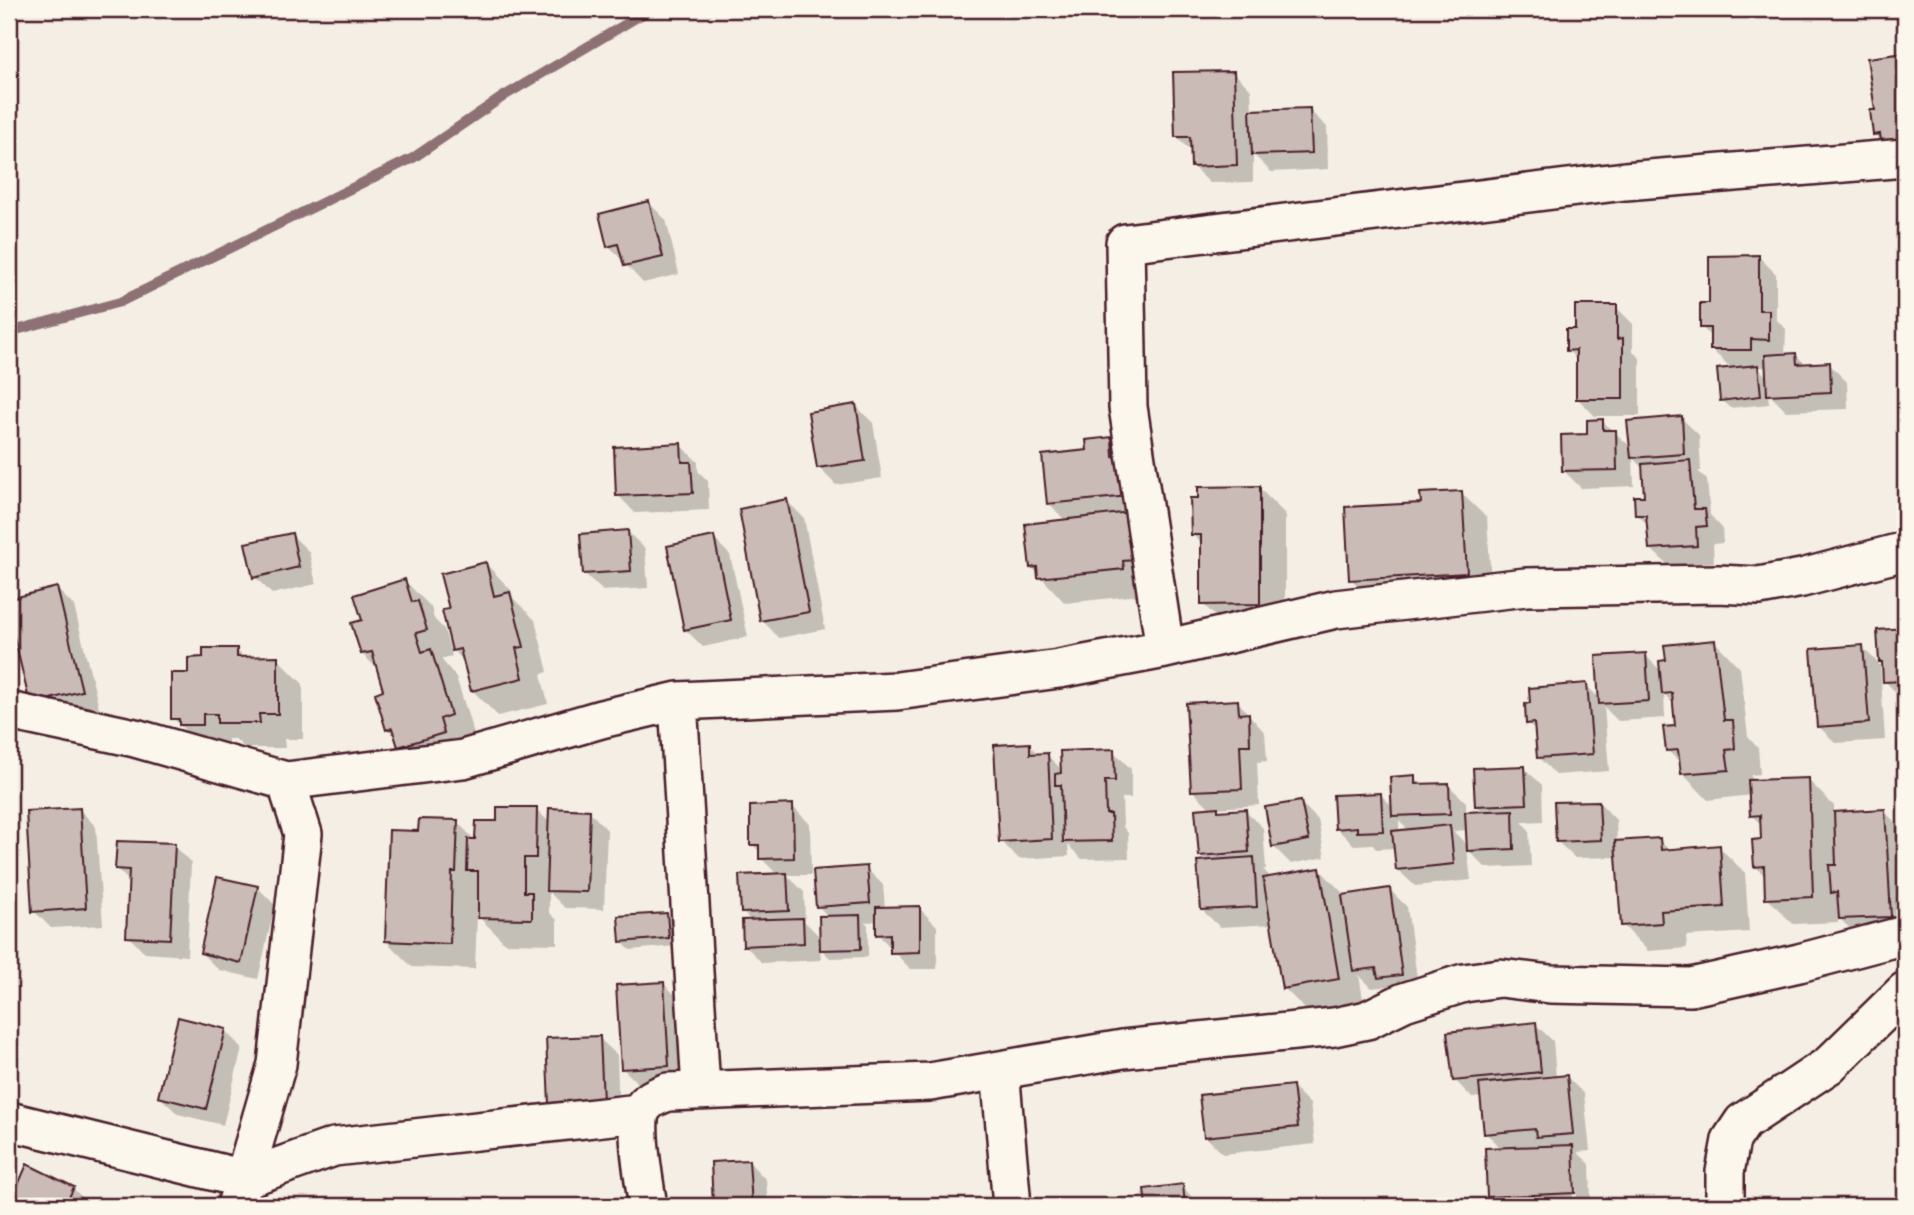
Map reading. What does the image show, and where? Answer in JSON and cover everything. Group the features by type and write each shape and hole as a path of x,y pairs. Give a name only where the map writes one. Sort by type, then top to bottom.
{"street":[{"path":"1165,649 1128,407 1125,243 1625,181 1905,158"},
{"path":"9,711 135,738 286,781 463,759 601,719 678,701 897,691 1059,668 1165,649 1336,609 1526,587 1718,584 1759,586 1905,551"},
{"path":"678,701 701,1090"},
{"path":"240,1193 277,1064 295,915 303,834 286,781"},
{"path":"648,1206 639,1113 650,1099 668,1092 930,1082 1123,1049 1334,1027 1367,1020 1404,1002 1464,983 1500,978 1550,984 1691,987 1905,935"},
{"path":"1725,1206 1724,1172 1731,1140 1743,1122 1829,1065 1905,991"},
{"path":"1000,1070 1012,1206"},
{"path":"9,1121 240,1193 334,1147 639,1113"}],"building":[{"path":"1905,53 1905,149 1883,152 1880,134 1873,135 1870,110 1875,110 1867,58"},
{"path":"1234,71 1237,165 1191,167 1190,137 1175,137 1173,72"},
{"path":"1310,108 1312,153 1252,155 1250,110"},
{"path":"649,201 663,257 624,266 618,244 607,247 599,214"},
{"path":"1759,255 1759,310 1769,310 1769,340 1751,339 1751,350 1710,350 1710,328 1700,328 1700,303 1709,303 1709,256"},
{"path":"1575,305 1617,305 1617,339 1623,338 1623,399 1576,399 1576,350 1566,351 1566,329 1575,329"},
{"path":"1796,353 1797,364 1830,362 1831,392 1767,395 1765,355"},
{"path":"1758,365 1761,396 1720,401 1717,369"},
{"path":"856,404 865,461 817,468 808,412"},
{"path":"1682,416 1684,454 1631,458 1627,421"},
{"path":"1603,419 1603,430 1616,430 1617,470 1562,471 1561,435 1587,434 1587,420"},
{"path":"1112,437 1113,457 1125,456 1129,496 1047,504 1042,455 1087,450 1086,440"},
{"path":"681,443 682,462 691,462 693,493 616,496 614,447"},
{"path":"1690,460 1694,509 1705,509 1707,526 1696,527 1697,546 1649,549 1646,515 1635,515 1634,496 1644,496 1642,464"},
{"path":"1260,486 1260,604 1201,605 1201,535 1191,535 1190,498 1198,498 1198,487"},
{"path":"1462,491 1467,573 1349,580 1345,507 1421,503 1420,493"},
{"path":"787,499 809,612 760,621 739,509"},
{"path":"1139,511 1144,559 1123,561 1124,569 1038,578 1037,567 1030,568 1025,524"},
{"path":"628,530 631,571 583,574 580,534"},
{"path":"292,533 299,567 253,578 245,543"},
{"path":"714,536 731,620 684,630 667,546"},
{"path":"486,562 494,596 510,592 524,647 516,648 523,678 471,691 460,649 452,651 442,610 449,609 440,574"},
{"path":"405,579 412,602 418,601 427,630 416,633 422,652 431,649 451,715 440,719 444,733 398,747 392,728 386,730 375,693 383,690 372,652 361,654 351,623 362,620 354,595"},
{"path":"57,587 82,691 30,704 9,615 9,599"},
{"path":"1905,628 1905,681 1883,682 1877,630"},
{"path":"1715,640 1724,720 1733,720 1735,749 1726,750 1729,770 1681,774 1678,750 1666,751 1663,727 1675,726 1672,693 1662,694 1659,661 1666,660 1664,645"},
{"path":"1863,645 1869,723 1817,727 1811,649"},
{"path":"203,648 237,648 237,657 278,656 278,714 259,714 260,723 217,723 217,714 203,714 203,725 179,725 179,719 171,719 171,673 188,673 188,658 203,657"},
{"path":"1646,653 1649,701 1599,704 1596,656"},
{"path":"1587,683 1593,754 1537,758 1534,723 1526,724 1525,704 1530,703 1529,688"},
{"path":"1238,700 1239,714 1249,713 1250,745 1240,745 1242,789 1191,791 1186,703"},
{"path":"1030,743 1030,754 1048,753 1052,839 999,842 994,745"},
{"path":"1898,743 1905,743 1905,774 1899,774"},
{"path":"1114,749 1115,781 1105,781 1106,814 1111,814 1112,841 1063,842 1061,785 1055,785 1055,774 1061,773 1060,751"},
{"path":"1525,766 1527,804 1475,806 1473,768"},
{"path":"1415,775 1415,784 1449,783 1450,814 1392,816 1390,777"},
{"path":"1809,778 1813,897 1765,899 1764,866 1754,867 1752,840 1761,839 1760,815 1750,816 1748,780"},
{"path":"1381,793 1383,831 1357,832 1357,827 1335,829 1333,795"},
{"path":"1301,801 1309,840 1272,847 1265,807"},
{"path":"1599,801 1601,840 1556,842 1554,802"},
{"path":"793,804 794,858 759,859 759,845 750,845 750,806"},
{"path":"497,807 537,807 536,858 524,858 524,892 532,892 532,919 478,918 478,871 467,871 468,839 475,839 476,821 497,821"},
{"path":"1218,807 1218,811 1246,809 1249,852 1199,856 1195,809"},
{"path":"80,808 86,908 32,912 26,811"},
{"path":"549,808 590,810 587,892 546,891"},
{"path":"1885,809 1891,917 1839,919 1837,892 1831,893 1829,865 1836,865 1834,812"},
{"path":"1513,810 1514,849 1467,851 1465,812"},
{"path":"419,819 458,820 456,872 452,872 450,944 385,941 389,830 418,831"},
{"path":"1450,825 1454,864 1396,870 1392,831"},
{"path":"1660,838 1661,850 1720,845 1724,907 1661,911 1662,923 1621,926 1615,841"},
{"path":"117,841 175,843 170,939 126,937 129,870 115,869"},
{"path":"1254,857 1257,907 1201,910 1197,861"},
{"path":"867,866 870,903 816,907 813,870"},
{"path":"1320,868 1339,979 1282,989 1263,878"},
{"path":"787,873 789,911 741,913 739,875"},
{"path":"217,877 258,886 241,963 200,953"},
{"path":"1390,888 1402,975 1378,978 1376,968 1353,971 1342,895"},
{"path":"920,906 920,952 890,953 890,934 876,935 876,907"},
{"path":"667,913 669,938 620,942 618,916"},
{"path":"860,915 861,949 820,950 819,916"},
{"path":"803,918 804,943 743,946 742,920"},
{"path":"664,982 669,1066 621,1069 616,985"},
{"path":"178,1017 226,1029 206,1109 158,1097"},
{"path":"1536,1022 1541,1072 1453,1081 1447,1032"},
{"path":"600,1036 603,1101 549,1104 546,1038"},
{"path":"1567,1075 1573,1134 1536,1137 1535,1129 1484,1134 1479,1084"},
{"path":"1293,1085 1298,1127 1204,1137 1199,1095"},
{"path":"1573,1145 1575,1193 1487,1197 1485,1148"},
{"path":"749,1160 752,1206 713,1206 711,1162"},
{"path":"27,1164 74,1187 65,1206 9,1206"},
{"path":"1183,1184 1185,1206 1146,1206 1144,1189"}],"waterway":[{"path":"9,332 120,302 413,158 504,96 651,9"}]}
